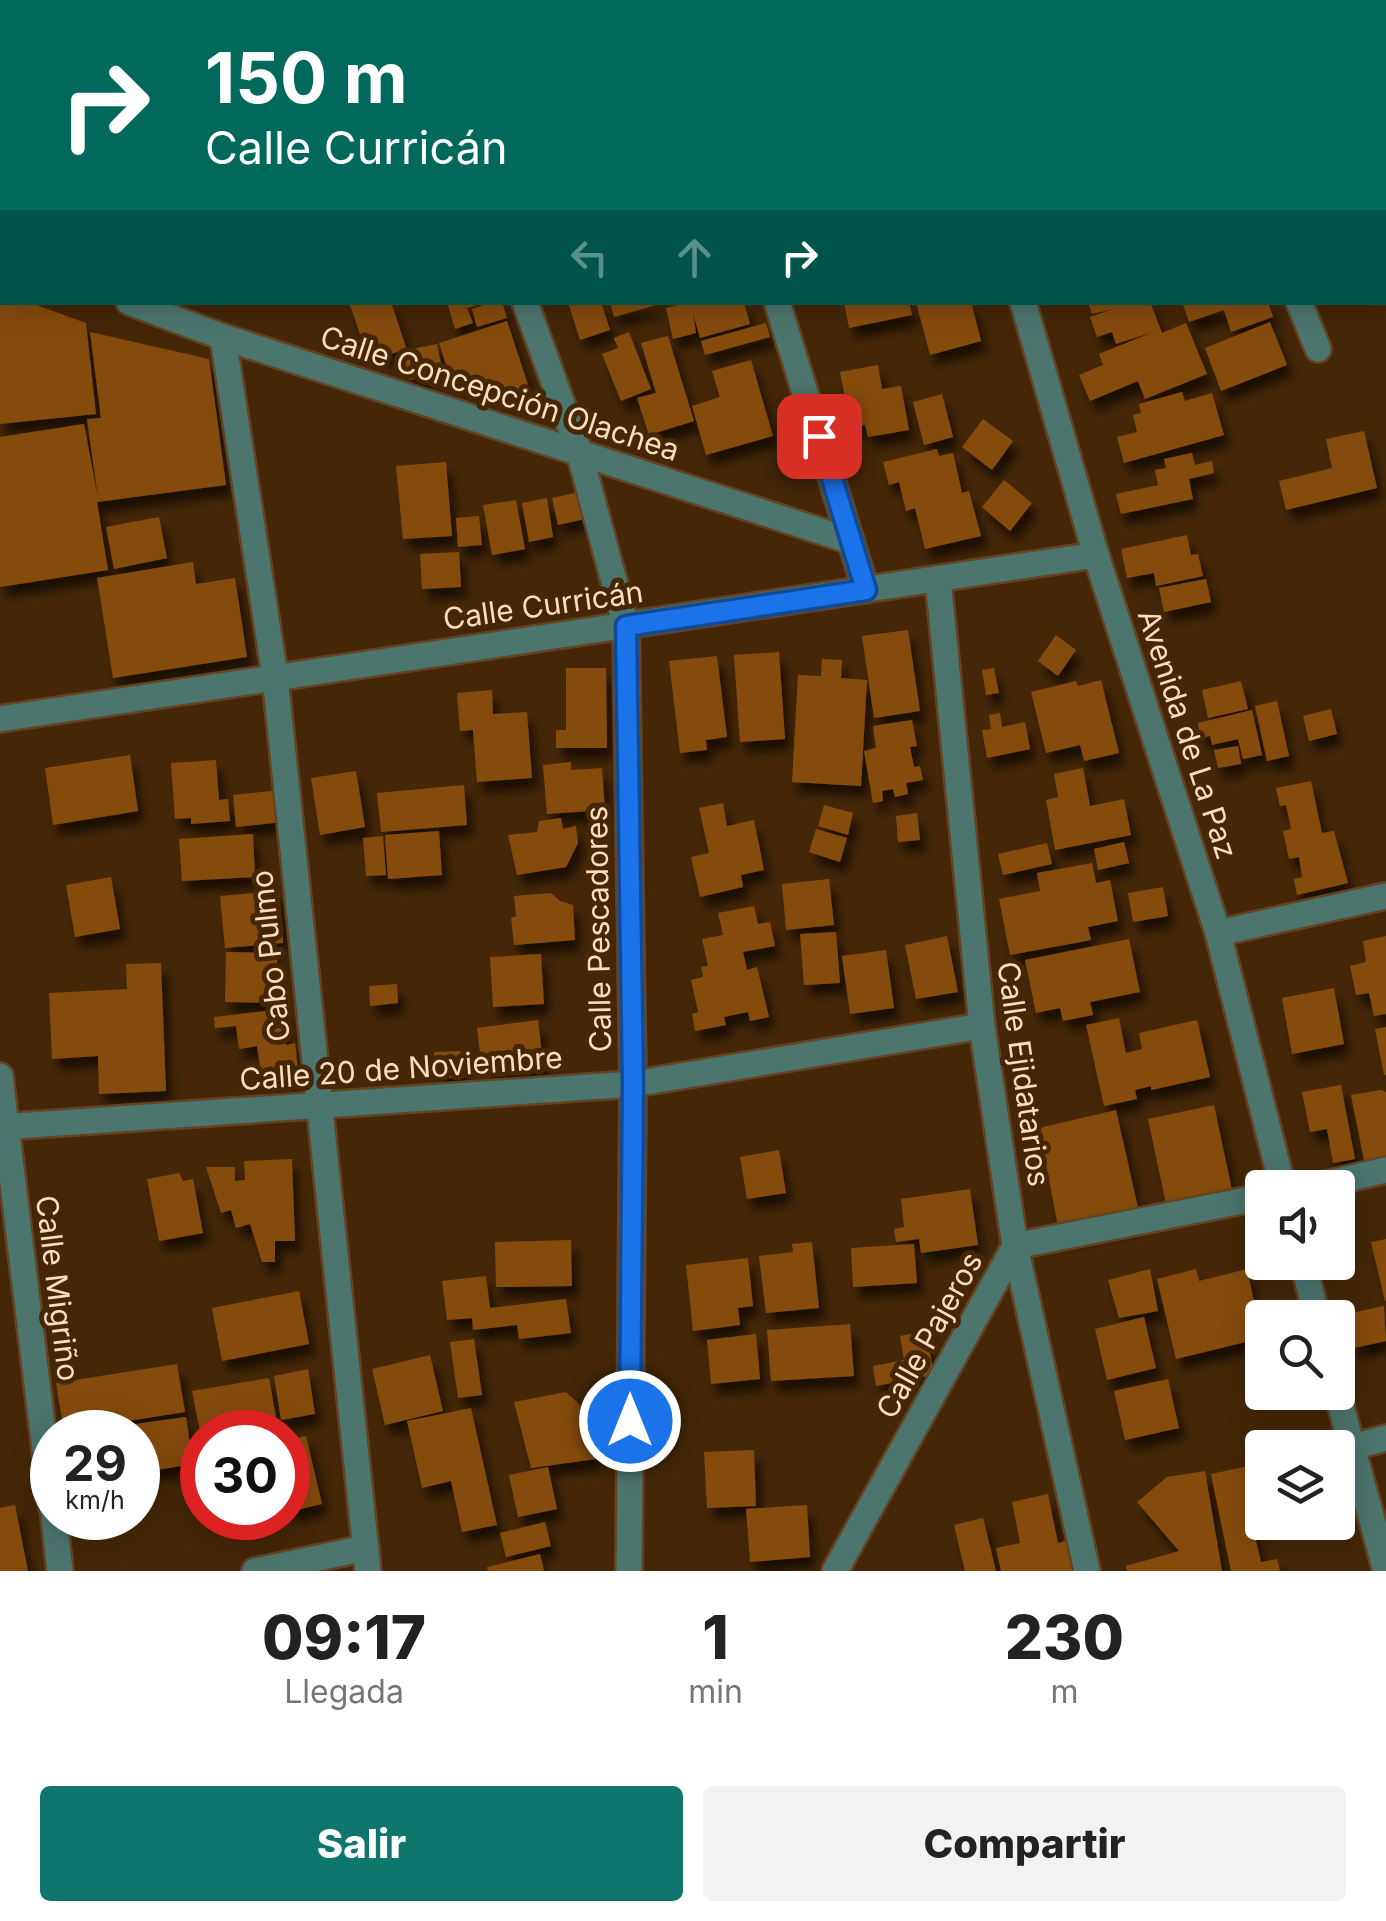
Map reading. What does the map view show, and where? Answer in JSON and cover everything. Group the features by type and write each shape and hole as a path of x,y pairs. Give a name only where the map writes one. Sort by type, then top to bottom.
{"street":[{"name":"Calle Concepción Olachea","path":"145,305 188,313 223,337 851,542"},
{"name":"Calle Pescadores","path":"526,305 578,452 626,626 633,1084 629,1571"},
{"path":"779,305 866,590"},
{"name":"Avenida de La Paz","path":"1024,305 1096,555 1218,932 1278,1170"},
{"path":"1300,305 1318,349"},
{"name":"Cabo Pulmo","path":"223,337 275,677 367,1559"},
{"name":"Calle Curricán","path":"0,719 1096,555"},
{"name":"Calle Ejidatarios","path":"938,580 982,1026 1015,1246 1087,1571"},
{"path":"1218,932 1386,896"},
{"name":"Calle 20 de Noviembre","path":"3,1127 633,1084 982,1026"},
{"name":"Calle Migriño","path":"0,1076 39,1410"},
{"path":"1355,1177 1386,1170"},
{"name":"Calle Pajeros","path":"835,1571 1015,1246 1245,1200"},
{"path":"1355,1446 1386,1438"},
{"path":"1355,1458 1386,1571"},
{"path":"56,1540 60,1571"},
{"path":"256,1571 367,1559"}],"building":[{"path":"0,305 36,305 86,323 96,414 0,424"},
{"path":"350,305 392,305 407,350 437,344 443,373 409,380 403,350 383,357 376,336 362,340"},
{"path":"448,305 478,305 467,308 473,323 455,329"},
{"path":"503,305 507,318 477,327 472,309"},
{"path":"569,305 602,305 610,330 580,340"},
{"path":"611,305 656,305 614,317"},
{"path":"745,305 750,324 700,338 693,313 696,333 673,339 666,308"},
{"path":"845,305 910,305 912,315 849,328"},
{"path":"917,305 972,305 981,341 930,355"},
{"path":"1089,305 1151,305 1162,333 1186,323 1207,374 1145,399 1138,381 1090,401 1079,375 1103,365 1099,354 1153,332 1116,344 1112,332 1097,337 1090,317 1113,309 1092,314"},
{"path":"1183,305 1269,305 1273,317 1231,332 1224,310 1189,322"},
{"path":"507,321 530,391 507,398 503,384 477,392 472,377 452,383 439,343"},
{"path":"1270,322 1287,365 1221,391 1205,348"},
{"path":"766,323 770,337 705,355 701,341"},
{"path":"90,332 209,359 226,485 97,502 108,570 0,587 0,437 84,424 98,498 87,419 101,418"},
{"path":"629,332 651,389 621,401 602,354 618,348 614,338"},
{"path":"668,336 694,421 649,435 637,398 656,393 641,343"},
{"path":"751,360 773,436 706,455 692,406 720,397 712,371"},
{"path":"878,365 882,389 901,386 909,430 868,437 865,425 856,426 851,397 845,397 840,372"},
{"path":"1182,392 1185,401 1212,393 1224,435 1124,463 1117,437 1137,432 1133,415 1141,413 1139,404"},
{"path":"942,394 953,437 924,445 913,402"},
{"path":"983,419 1013,441 992,470 962,447"},
{"path":"1364,431 1377,488 1286,510 1279,481 1332,468 1326,439"},
{"path":"937,449 939,456 953,453 962,493 969,491 981,536 925,549 915,508 906,511 899,482 889,485 883,462"},
{"path":"1192,453 1195,465 1212,461 1214,473 1189,479 1193,499 1121,514 1116,494 1158,485 1155,470 1166,468 1164,459"},
{"path":"446,462 452,536 403,539 396,466"},
{"path":"1004,480 1032,503 1010,531 982,507"},
{"path":"579,492 585,519 558,525 552,498"},
{"path":"547,498 553,537 529,542 522,503"},
{"path":"516,500 525,549 492,555 483,505"},
{"path":"479,516 482,545 458,547 456,518"},
{"path":"159,517 167,558 114,569 106,527"},
{"path":"1187,535 1191,555 1198,554 1203,576 1156,586 1154,573 1127,578 1121,549"},
{"path":"459,552 461,587 422,589 420,554"},
{"path":"193,562 196,584 235,578 247,657 113,678 97,578"},
{"path":"1206,579 1211,602 1164,612 1159,588"},
{"path":"908,630 920,711 874,718 862,636"},
{"path":"1056,635 1076,650 1058,676 1038,661"},
{"path":"779,652 785,739 740,742 734,655"},
{"path":"717,656 727,737 706,740 707,750 680,753 669,661"},
{"path":"822,659 842,660 841,678 867,680 861,786 792,782 798,675 821,676"},
{"path":"566,668 606,668 607,748 556,748 556,730 566,730"},
{"path":"994,668 999,693 986,695 982,670"},
{"path":"1101,680 1119,753 1084,761 1080,745 1046,753 1031,692 1076,681 1078,686"},
{"path":"1241,681 1248,709 1208,718 1202,690"},
{"path":"492,690 493,714 527,712 532,778 477,782 473,730 460,731 457,693"},
{"path":"1277,701 1289,756 1267,761 1255,706"},
{"path":"1331,709 1337,734 1309,741 1303,716"},
{"path":"1252,710 1262,755 1243,759 1238,739 1212,745 1210,736 1201,738 1198,723"},
{"path":"1000,713 1002,727 1025,722 1030,749 987,758 982,730 991,729 989,715"},
{"path":"912,720 917,746 910,747 914,767 920,766 923,780 906,783 908,794 895,797 893,789 882,791 883,801 873,803 864,751 876,748 873,726"},
{"path":"1238,746 1241,764 1218,768 1214,750"},
{"path":"130,755 138,811 53,825 45,768"},
{"path":"216,760 219,800 228,799 230,821 191,824 191,818 175,819 171,763"},
{"path":"571,762 571,770 602,768 605,810 547,814 543,765"},
{"path":"1083,768 1090,806 1124,799 1131,835 1055,850 1046,800 1058,797 1054,774"},
{"path":"356,771 365,827 320,835 311,778"},
{"path":"1311,781 1322,833 1334,831 1348,883 1297,895 1294,879 1302,877 1299,857 1289,859 1283,831 1291,829 1286,805 1280,806 1276,788"},
{"path":"464,785 467,825 381,832 377,793"},
{"path":"280,790 283,822 236,827 233,795"},
{"path":"723,803 727,826 754,820 764,870 741,875 743,887 700,897 691,857 709,853 699,808"},
{"path":"824,805 853,813 848,835 818,826"},
{"path":"917,813 920,840 898,842 896,816"},
{"path":"561,818 563,829 576,826 578,843 566,867 517,875 508,835 537,832 539,821"},
{"path":"816,829 847,838 840,862 809,852"},
{"path":"439,831 442,875 388,879 385,835"},
{"path":"253,834 255,877 182,881 179,839"},
{"path":"383,836 386,875 366,876 363,838"},
{"path":"1124,842 1129,863 1098,870 1094,849"},
{"path":"1047,843 1052,864 1003,875 998,854"},
{"path":"1092,863 1096,883 1110,880 1118,921 1088,927 1091,940 1010,955 999,899 1040,891 1037,873"},
{"path":"111,877 120,929 75,937 66,885"},
{"path":"829,879 834,925 786,930 782,884"},
{"path":"1163,887 1168,916 1133,922 1128,893"},
{"path":"279,891 283,943 225,948 220,896"},
{"path":"551,893 573,905 575,940 514,945 514,896"},
{"path":"754,906 758,924 770,922 775,946 743,952 747,970 757,967 769,1017 750,1021 748,1012 724,1017 726,1025 695,1031 692,1014 698,1012 691,980 703,977 701,967 708,966 702,939 723,935 718,913"},
{"path":"836,932 840,983 804,985 800,934"},
{"path":"947,936 958,992 916,999 905,945"},
{"path":"1386,936 1386,1014 1374,1016 1369,993 1356,995 1350,966 1366,962 1363,941"},
{"path":"1129,939 1140,992 1090,1002 1093,1015 1063,1021 1060,1008 1036,1013 1025,960"},
{"path":"886,950 894,1008 850,1014 842,956"},
{"path":"226,952 277,953 277,1003 225,1002"},
{"path":"541,954 544,1004 493,1007 490,957"},
{"path":"161,963 166,1091 99,1094 98,1056 52,1059 49,993 127,989 126,964"},
{"path":"397,984 398,1003 370,1006 369,986"},
{"path":"1334,988 1344,1044 1292,1054 1282,998"},
{"path":"282,1009 286,1045 295,1043 299,1077 262,1081 257,1046 239,1049 236,1026 215,1028 214,1017"},
{"path":"1119,1018 1126,1053 1142,1049 1139,1033 1197,1020 1210,1077 1135,1090 1137,1099 1104,1106 1086,1025"},
{"path":"538,1020 544,1071 483,1078 477,1028"},
{"path":"1386,1027 1386,1075 1384,1075 1375,1029"},
{"path":"460,1051 464,1078 436,1073 434,1052"},
{"path":"1341,1085 1355,1159 1333,1163 1327,1129 1310,1132 1302,1092"},
{"path":"1386,1092 1386,1161 1365,1165 1351,1095"},
{"path":"1214,1105 1232,1190 1166,1204 1148,1119"},
{"path":"1116,1110 1141,1221 1060,1237 1039,1128"},
{"path":"779,1150 786,1193 747,1199 740,1157"},
{"path":"292,1159 295,1241 275,1241 275,1262 262,1262 250,1224 236,1228 231,1210 221,1213 206,1167 235,1167 235,1181 245,1180 244,1161"},
{"path":"179,1173 183,1181 193,1179 203,1233 159,1241 147,1179"},
{"path":"970,1189 978,1245 921,1253 919,1239 896,1242 894,1229 904,1227 901,1199"},
{"path":"1386,1239 1386,1301 1385,1301 1371,1242"},
{"path":"571,1240 572,1286 496,1287 495,1242"},
{"path":"812,1242 819,1308 766,1313 759,1256 793,1252 792,1244"},
{"path":"914,1244 917,1283 853,1287 851,1248"},
{"path":"748,1258 753,1306 738,1308 740,1325 693,1331 686,1265"},
{"path":"1150,1269 1158,1311 1119,1318 1108,1280"},
{"path":"1196,1269 1199,1281 1245,1270 1254,1300 1245,1300 1245,1342 1176,1359 1157,1279"},
{"path":"486,1276 490,1308 566,1299 571,1333 519,1339 517,1325 473,1330 472,1318 447,1320 442,1281"},
{"path":"299,1291 309,1344 222,1361 212,1308"},
{"path":"1384,1306 1386,1341 1355,1348 1355,1312"},
{"path":"1144,1317 1156,1368 1107,1380 1095,1329"},
{"path":"850,1324 854,1376 771,1381 767,1330"},
{"path":"926,1331 934,1375 876,1386 873,1366 904,1360 900,1336"},
{"path":"756,1334 760,1379 711,1384 707,1340"},
{"path":"474,1339 482,1395 458,1398 450,1342"},
{"path":"430,1355 443,1411 385,1425 372,1369"},
{"path":"177,1364 185,1410 160,1416 160,1410 60,1410 56,1383"},
{"path":"308,1369 315,1414 310,1415 310,1410 279,1410 274,1376"},
{"path":"269,1378 275,1410 196,1410 192,1391"},
{"path":"1168,1379 1179,1428 1125,1440 1114,1391"},
{"path":"566,1392 582,1407 596,1459 531,1468 514,1402"},
{"path":"471,1408 497,1525 462,1532 451,1481 422,1488 407,1421"},
{"path":"180,1418 180,1466 160,1469 160,1421"},
{"path":"754,1450 756,1506 707,1508 704,1452"},
{"path":"310,1453 322,1504 310,1507"},
{"path":"548,1467 557,1509 518,1517 509,1475"},
{"path":"1245,1467 1245,1540 1256,1540 1261,1562 1277,1559 1280,1571 1231,1571 1211,1474"},
{"path":"1205,1471 1222,1571 1127,1571 1126,1566 1179,1551 1137,1502 1167,1477"},
{"path":"1048,1494 1058,1543 1072,1539 1079,1571 1001,1571 996,1548 1020,1543 1012,1502"},
{"path":"15,1505 28,1571 0,1571 0,1508"},
{"path":"807,1505 810,1557 750,1562 746,1509"},
{"path":"983,1518 996,1571 965,1571 954,1525"},
{"path":"545,1522 551,1546 506,1557 500,1533"},
{"path":"540,1554 544,1571 488,1571 487,1567"}],"route":[{"path":"630,1421 633,1084 626,626 866,590 819,436"}]}
